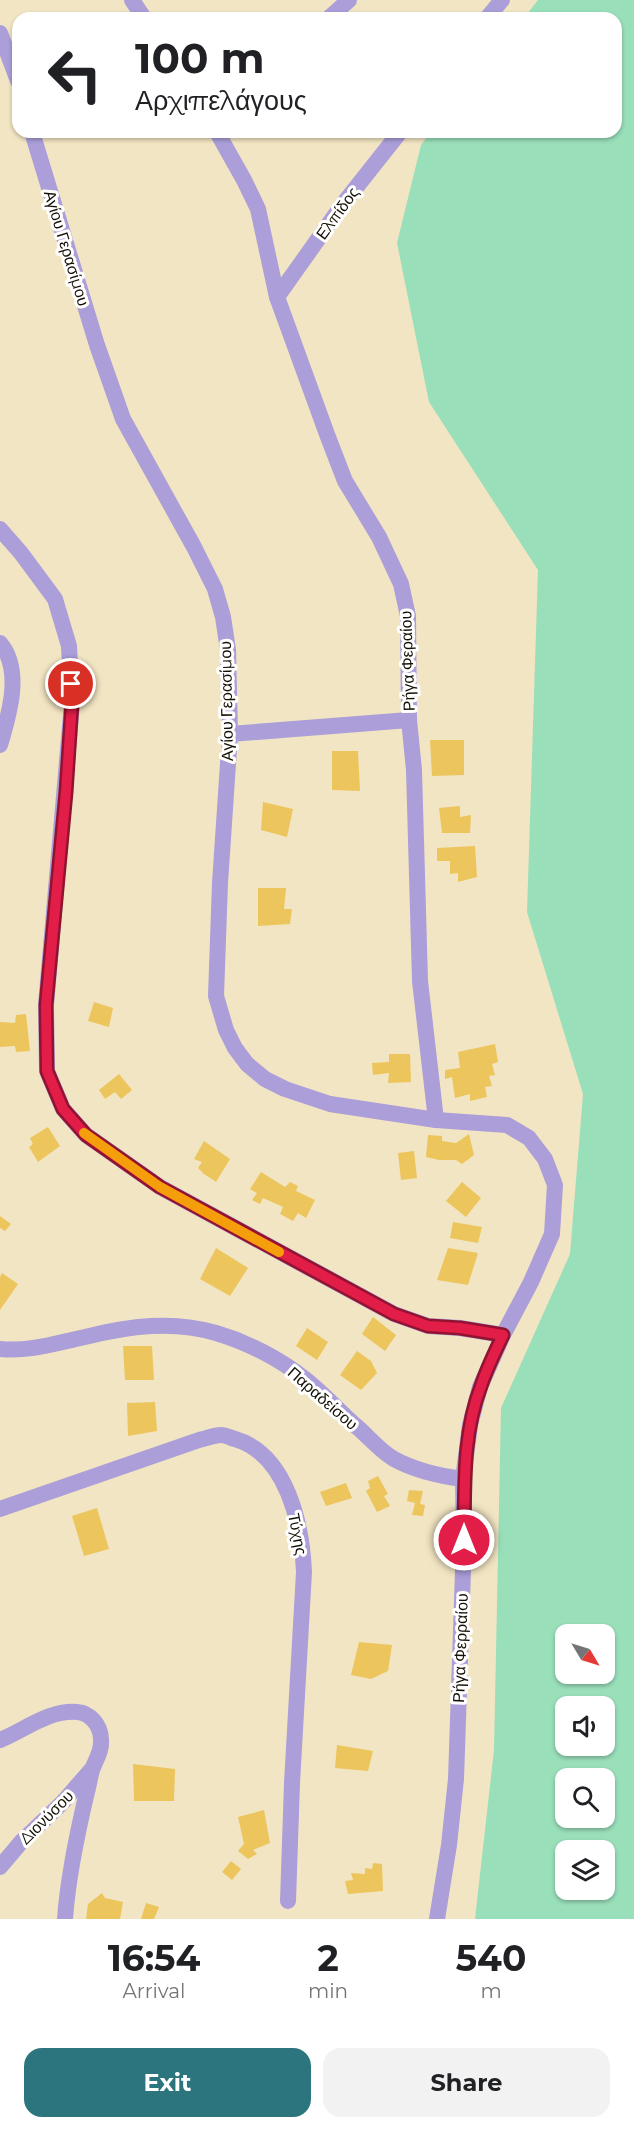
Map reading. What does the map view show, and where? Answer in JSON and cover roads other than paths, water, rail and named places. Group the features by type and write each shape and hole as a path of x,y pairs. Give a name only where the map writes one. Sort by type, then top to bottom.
{"street":[{"path":"335,12 349,0"},
{"path":"492,12 502,0"},
{"path":"0,33 12,65"},
{"name":"Αγίου Γερασίμου","path":"34,138 97,345 123,418 215,589 223,617 228,650 230,734 219,883 216,996 226,1030 235,1048 247,1064 265,1079 285,1089 330,1104 436,1120"},
{"name":"Ρήγα Φεραίου","path":"220,138 258,209 277,297 345,481 379,537 401,585 408,616 409,720 414,770 420,981 436,1120"},
{"name":"Ελπίδος","path":"277,297 343,204 395,138"},
{"path":"0,529 55,599 69,646 72,703 46,1005 47,1071 63,1109 86,1135 160,1187 394,1314 428,1326 460,1328 503,1335"},
{"path":"0,643 10,662 12,688 10,708 0,745"},
{"path":"230,734 409,720"},
{"name":"Ρήγα Φερραίου","path":"436,1120 507,1125 529,1138 545,1159 555,1185 552,1234 480,1387 470,1425 463,1479 464,1540 456,1779 449,1845 437,1919"},
{"name":"Παραδείσου","path":"0,1349 39,1349 86,1336 154,1325 180,1325 217,1333 288,1366 392,1457 431,1474 463,1479"},
{"name":"Τύχης","path":"0,1509 199,1440 221,1435 244,1442 260,1452 270,1462 293,1505 303,1543 304,1572 293,1761 288,1901"},
{"path":"1,1741 46,1717 77,1712 87,1714 98,1724 102,1739 76,1835 65,1919"},
{"name":"Διονύσου","path":"0,1867 22,1841 63,1802 93,1767"}]}
